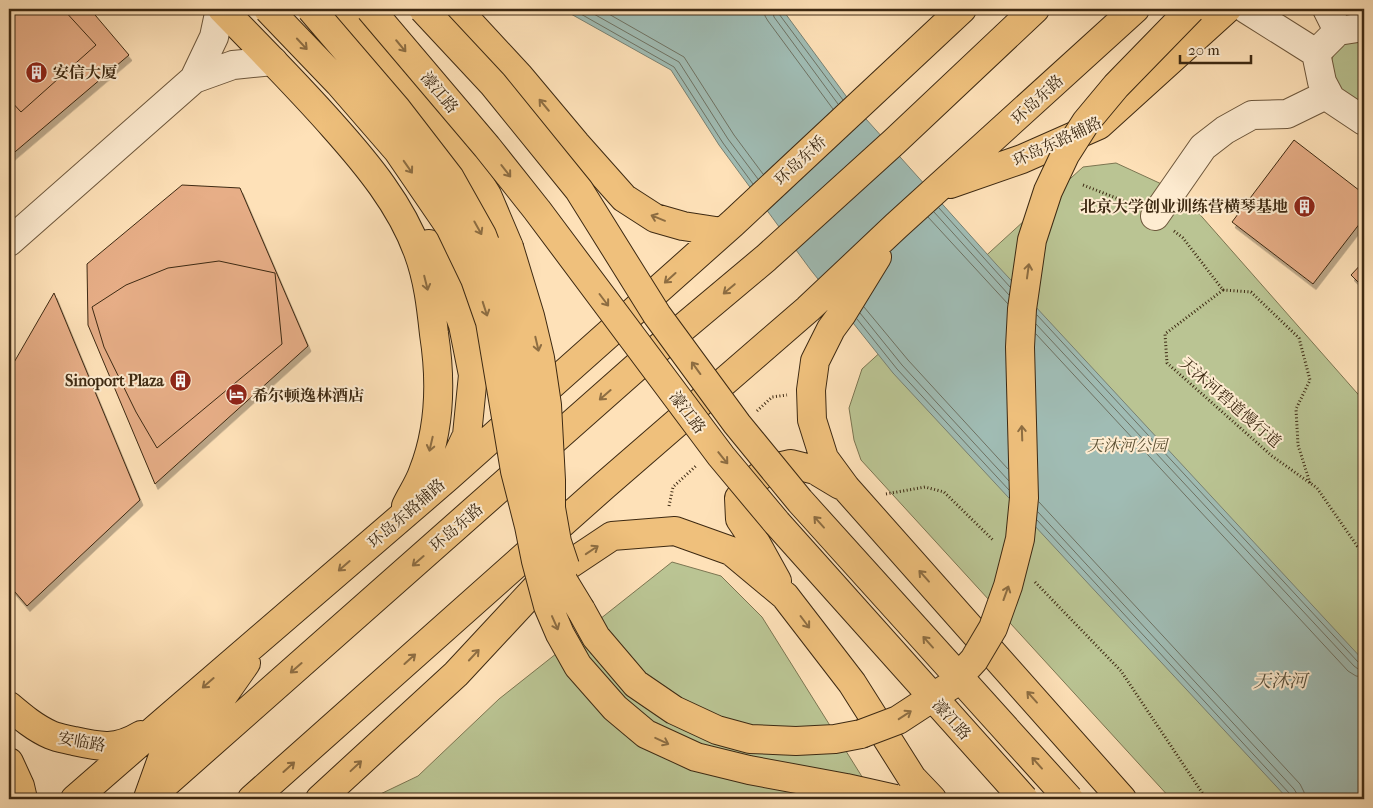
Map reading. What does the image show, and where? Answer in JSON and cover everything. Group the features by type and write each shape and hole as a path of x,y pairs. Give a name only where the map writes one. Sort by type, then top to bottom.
{"main road":[{"path":"221,9 311,101 372,172 399,213 418,252 428,288 438,355 438,406 431,446 423,473 398,519"},
{"path":"232,9 386,175 417,219 448,284 463,325 474,375 467,435 448,477"},
{"path":"268,9 339,83 398,152 450,227 475,279 490,322 515,471 536,561 548,606 560,634 578,666 615,708 646,734 696,757 750,770 895,799"},
{"path":"311,9 396,108 450,178 482,234 504,293 521,366 529,419 534,478 529,526 596,637 636,684 674,710 717,730 750,738 796,741 835,739 861,734 898,720 950,686 974,660 993,628 1008,586 1020,539 1024,498 1020,347 1022,308 1032,240 1048,191 1065,156 1086,122 1116,86 1191,9"},
{"path":"344,9 458,148 487,195 509,247 530,316 540,358 547,405 551,508 557,542 581,610"},
{"name":"濠江路","path":"370,9 487,147 537,210 721,456 777,523 1024,799"},
{"name":"濠江路","path":"423,9 493,84 579,190 657,315 737,424 800,501 1070,799"},
{"path":"458,9 519,76 624,198 655,218 683,226 727,227"},
{"path":"922,46 962,9"},
{"path":"922,46 984,9"},
{"name":"环岛东路","path":"148,799 642,362 766,258 894,142 1035,9"},
{"name":"环岛东路","path":"939,188 1134,9"},
{"name":"环岛东路辅路","path":"939,188 1022,159 1099,125 1227,9"},
{"name":"环岛东桥","path":"727,227 922,46"},
{"path":"252,799 605,485 808,309 939,188"},
{"path":"896,226 831,329 815,360 811,390 812,420 824,458 846,488 1122,799"},
{"name":"环岛东路辅路","path":"75,799 448,477 727,227"},
{"path":"846,488 815,470 791,464 769,469 751,483 740,498 740,519 785,596 852,683 912,778 932,799"},
{"path":"320,799 456,674 536,587 605,485"},
{"path":"536,587 612,536 675,531 730,551 785,596"},
{"path":"148,799 164,756 218,704 262,636"},
{"name":"安临路","path":"9,706 26,720 52,736 90,745 113,747 129,743 160,724"},
{"path":"9,762 20,786 23,799"}],"street":[{"path":"194,79 214,38 221,9"},
{"path":"1246,9 1316,53"},
{"path":"1364,26 1332,20 1316,53 1322,82 1331,99 1364,121"},
{"path":"9,242 194,79 233,65 273,61"},
{"path":"1154,216 1203,147 1225,130 1252,115 1287,114 1328,94"}],"path":[{"path":"1083,185 1147,210 1183,238 1223,290 1251,292 1299,338 1310,380 1296,408 1298,445 1310,483"},
{"name":"天沐河碧道慢行道","path":"1223,290 1164,334 1168,363 1272,456 1317,488 1364,556"},
{"path":"883,495 925,487 944,492 1000,547"},
{"path":"1029,575 1121,671 1203,794 1210,799"}],"green space":[{"path":"1364,38 1364,115 1338,92 1331,61 1336,50 1344,42"},
{"name":"天沐河公园","path":"1116,163 1181,193 1364,401 1364,799 1171,799 861,460 854,440 849,408 862,369 1083,167"},
{"path":"672,562 721,576 762,617 876,799 370,799 418,776 499,699"}],"water":[{"name":"天沐河","path":"562,9 782,9 849,100 996,264 1364,661 1364,799 1288,799 893,373 810,269 719,145 671,70"}],"building":[{"name":"安信大厦","path":"9,9 63,9 96,45 21,112 9,99"},
{"path":"9,9 90,9 129,55 9,157"},
{"name":"北京大学创业训练营横琴基地","path":"1294,140 1364,194 1364,218 1313,284 1232,222"},
{"path":"182,185 240,188 308,346 155,484 88,325 87,264"},
{"name":"Sinoport Plaza","path":"219,261 275,273 282,344 157,448 136,412 104,347 92,307 126,285 168,268"},
{"path":"1364,261 1364,288 1351,275"},
{"path":"54,293 140,500 27,606 9,585 9,371"}],"place":[{"name":"安信大厦","path":"37,72"},
{"name":"北京大学创业训练营横琴基地","path":"1304,206"},
{"name":"Sinoport Plaza","path":"180,380"},
{"name":"希尔顿逸林酒店","path":"236,395"}]}
